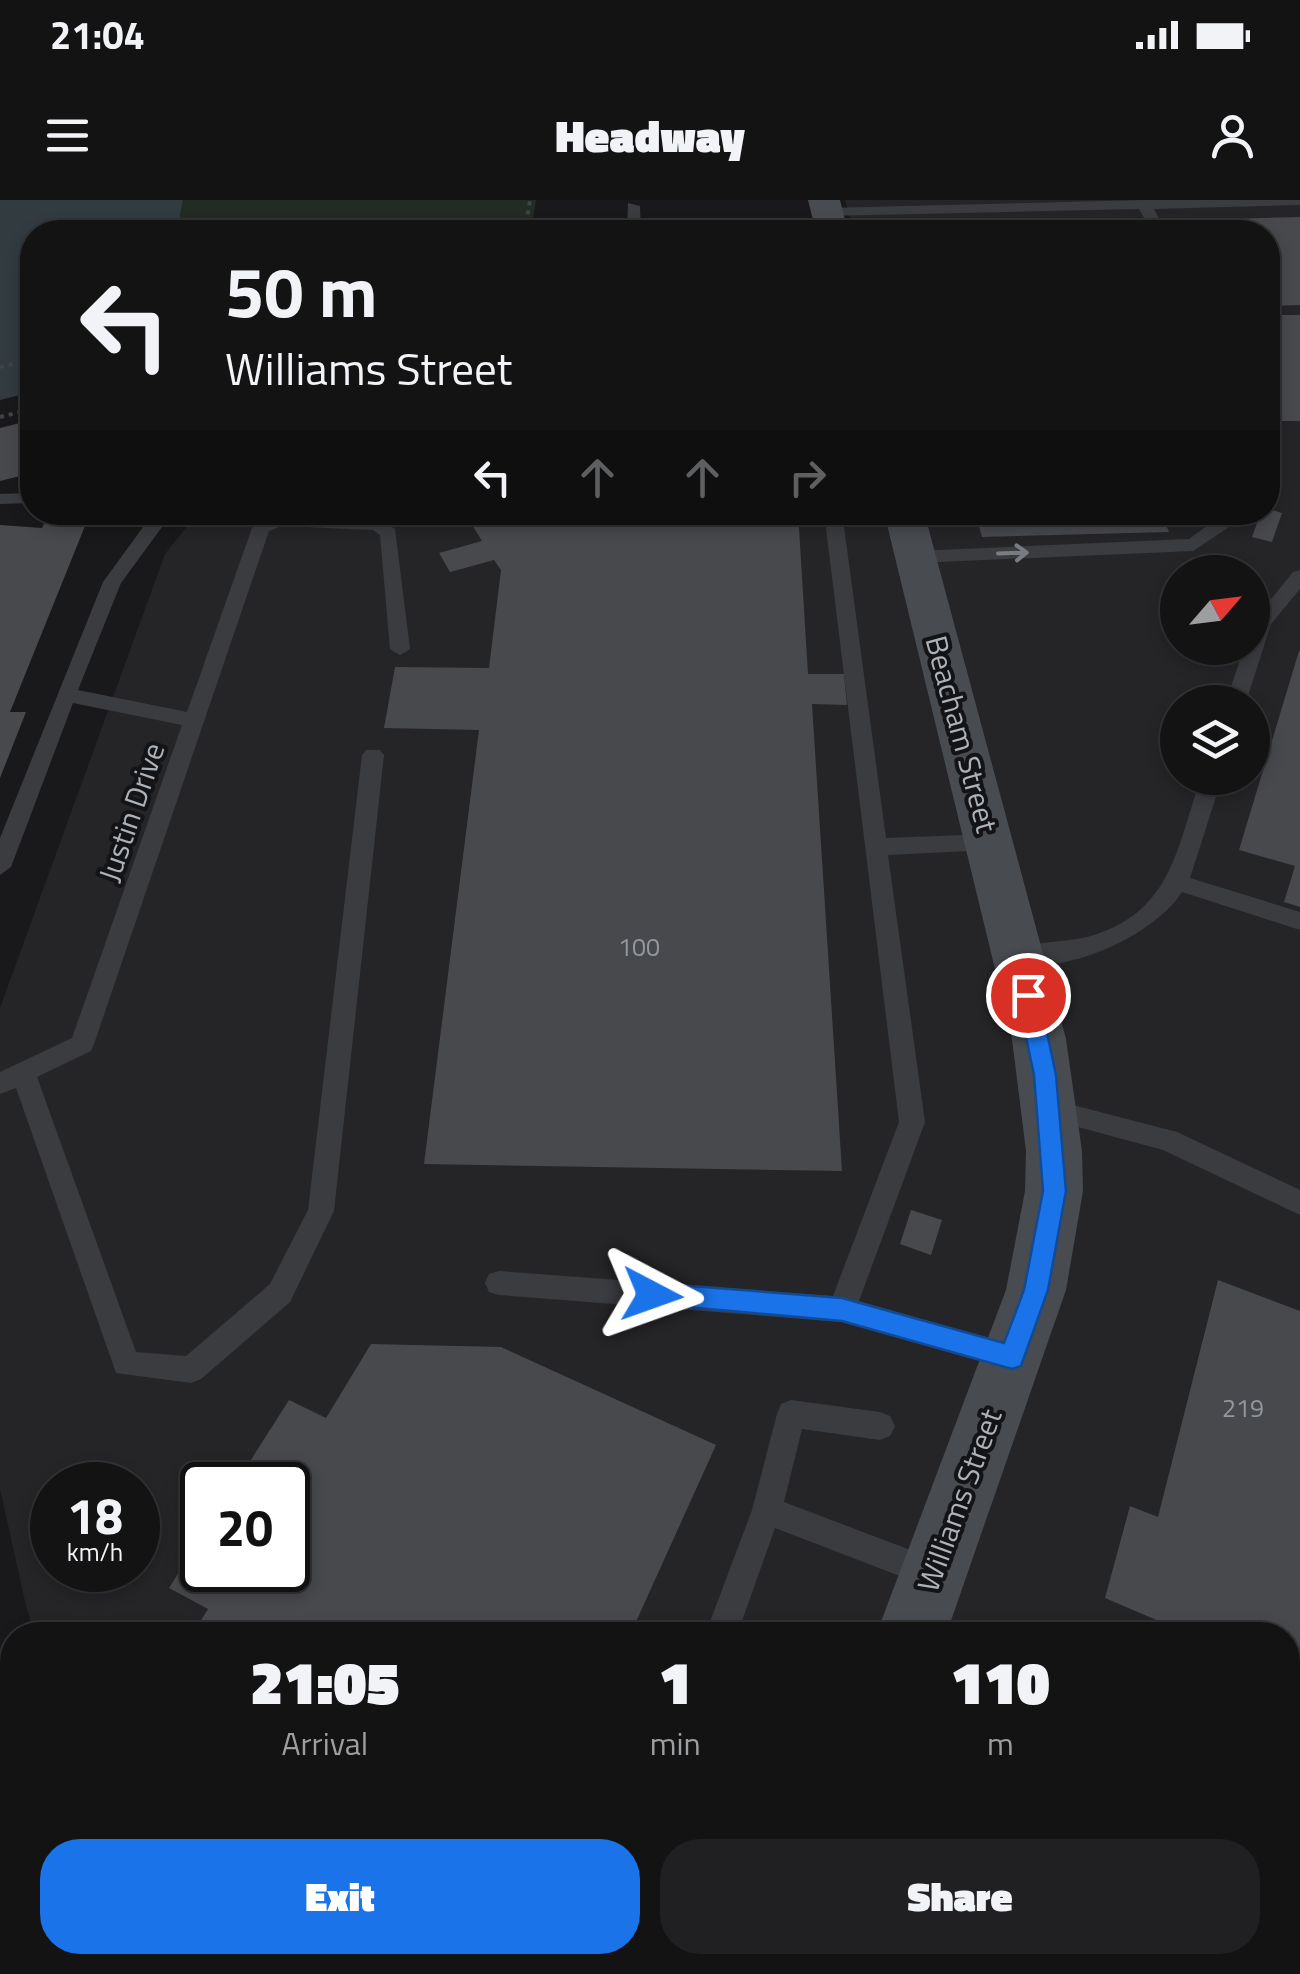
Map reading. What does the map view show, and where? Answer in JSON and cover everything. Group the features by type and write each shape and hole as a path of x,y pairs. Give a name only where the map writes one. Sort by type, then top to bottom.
{"main road":[{"name":"Beacham Street","path":"907,525 1019,955"},
{"name":"Williams Street","path":"915,1622 1036,1290 1054,1191 1050,1110 1019,955"}],"lane":[{"path":"828,215 1300,201"},
{"path":"1144,204 1153,220"},
{"path":"633,206 634,220"},
{"path":"0,867 112,582 154,525"},
{"path":"194,720 260,528 267,525"},
{"path":"378,525 388,533 400,649"},
{"path":"835,525 912,1122 842,1309"},
{"path":"916,557 1192,545 1222,525"},
{"path":"1242,685 1262,623 1300,576"},
{"name":"Justin Drive","path":"11,1078 82,1044 194,720 66,696"},
{"path":"11,1078 126,1364 191,1370 280,1293 321,1212 372,755"},
{"path":"1019,955 1067,951 1115,935 1154,909 1177,882 1205,795"},
{"path":"876,846 990,842"},
{"path":"1177,882 1300,921"},
{"path":"1050,1110 1168,1140 1300,1203"},
{"path":"499,1283 842,1309 1012,1357"},
{"path":"726,1622 767,1510 791,1414 880,1426"},
{"path":"767,1510 931,1574"}],"shaded area":[{"path":"0,200 183,200 181,220 20,220 20,395 0,400"},
{"path":"183,200 536,200 533,220 181,220"},
{"path":"845,200 1300,200 1300,1622 31,1622 0,1489 0,1008 165,554 188,525 1280,525 1280,220 851,220"}],"building":[{"path":"1300,217 1300,305 1280,306 1280,220 1186,220"},
{"path":"1280,315 1300,315 1300,421 1281,421"},
{"path":"20,423 20,476 0,481 0,428"},
{"path":"0,525 85,525 10,712 26,712 0,778"},
{"path":"472,525 799,525 808,674 844,674 847,705 812,704 842,1171 424,1164 479,730 384,728 395,667 489,668 501,570 494,560 450,572 439,553 482,541"},
{"path":"979,525 1166,525 1169,532 982,537"},
{"path":"1256,525 1278,525 1272,542 1252,537"},
{"path":"1300,651 1300,907 1284,902 1295,866 1239,850 1256,795 1270,795 1270,747"},
{"path":"911,1210 942,1220 931,1255 900,1244"},
{"path":"1218,1280 1300,1311 1300,1622 1161,1622 1105,1598 1130,1506 1158,1517"},
{"path":"371,1344 501,1347 716,1445 636,1622 200,1622 208,1609 169,1588 180,1571 180,1592 310,1592 310,1462 250,1462 289,1400 326,1418"}],"route":[{"path":"652,1295 842,1309 1012,1357 1036,1290 1054,1191 1054,1151 1045,1075 1028,995"}]}
